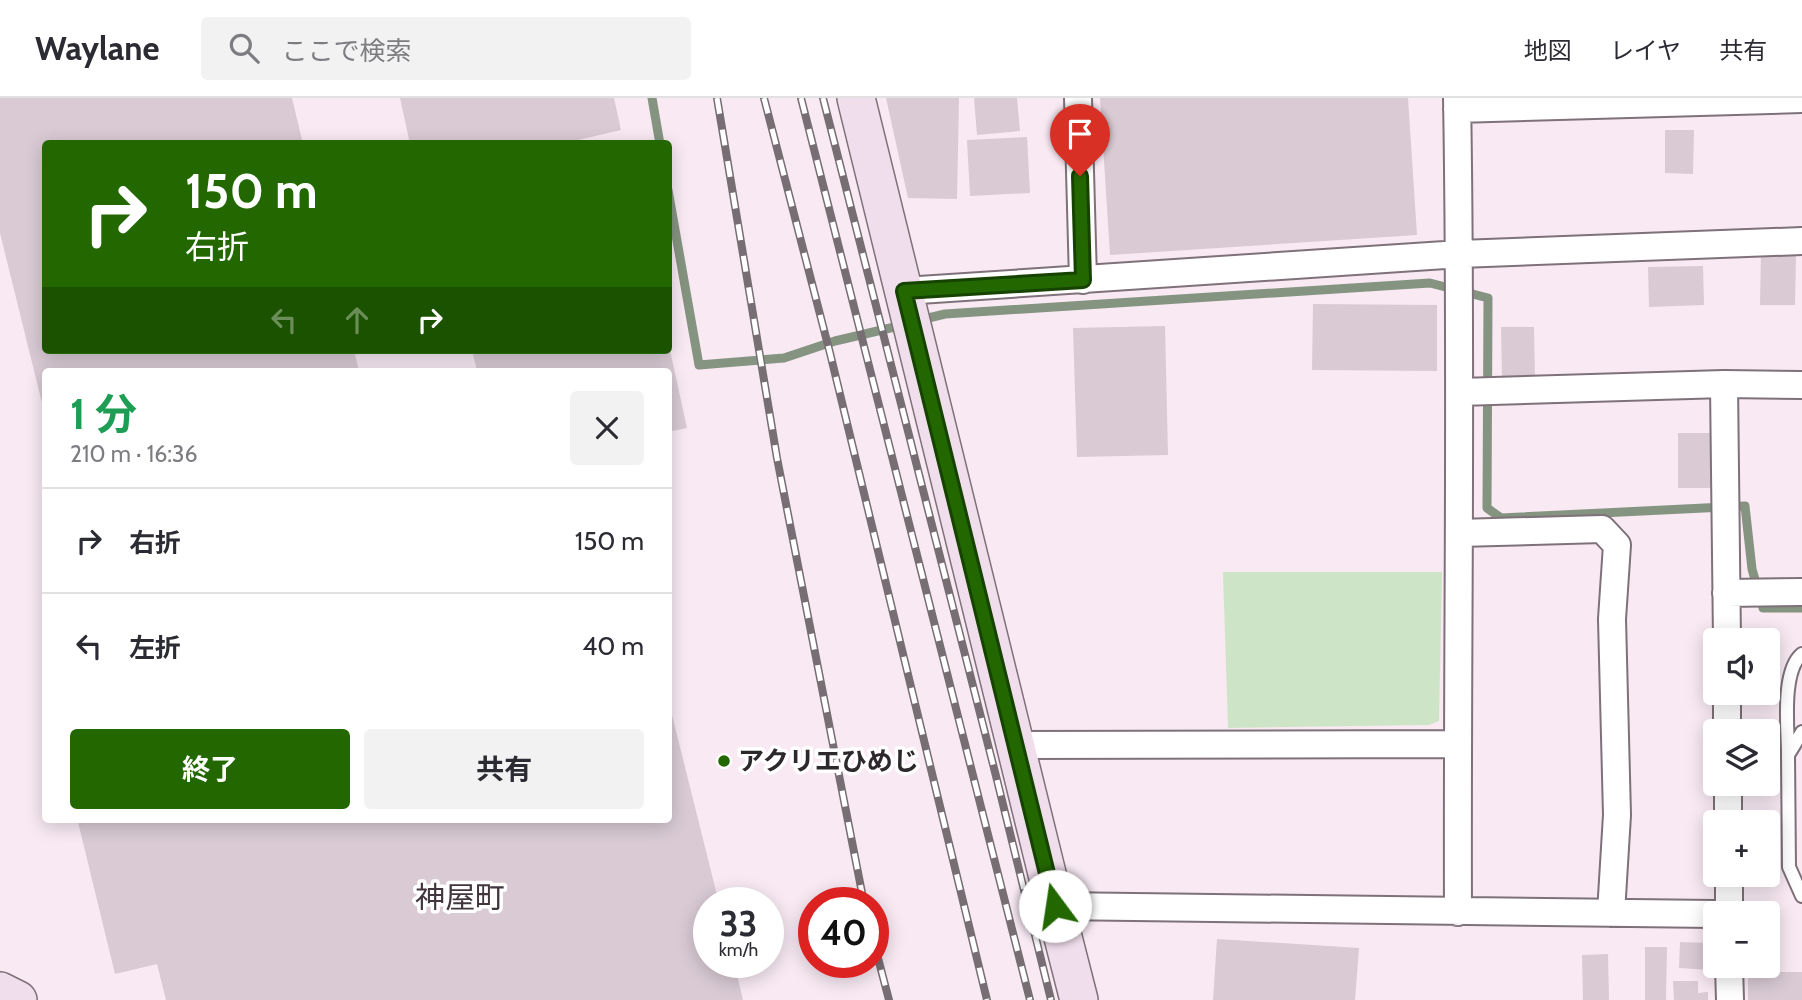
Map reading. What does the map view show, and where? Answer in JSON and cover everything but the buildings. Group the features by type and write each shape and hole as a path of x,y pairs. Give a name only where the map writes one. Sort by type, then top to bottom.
{"street":[{"path":"856,98 1079,1000"},
{"path":"1078,98 1083,280"},
{"path":"1458,912 1459,533 1478,391 1460,254 1457,104 1802,99"},
{"path":"904,291 1460,254 1802,241"},
{"path":"1478,391 1724,384 1802,385"},
{"path":"1724,384 1727,628"},
{"path":"1459,533 1602,529 1617,545 1612,619 1617,816 1611,913"},
{"path":"1726,593 1802,592"},
{"path":"1016,745 1458,744"},
{"path":"1055,906 1703,914"},
{"path":"1729,978 1730,1000"},
{"path":"0,991 18,1000"}],"lane":[{"path":"1800,890 1789,867 1787,755 1788,688 1795,659 1802,654"},
{"path":"1787,755 1802,732"}],"green space":[{"path":"1223,572 1442,572 1439,721 1429,725 1228,728"}],"waterway":[{"path":"652,98 659,140"},
{"path":"672,213 699,365 784,358 835,341 903,325"},
{"path":"920,320 945,314 1430,283 1488,298 1487,508 1501,518 1745,506 1752,569 1763,608 1802,608"}],"railway":[{"path":"717,98 777,458 861,887"},
{"path":"764,98 830,353 987,1000"},
{"path":"801,98 1030,1000"},
{"path":"823,98 1051,1000"},
{"path":"883,978 889,1000"}],"place":[{"name":"アクリエひめじ","path":"724,761"}],"district":[{"name":"神屋町","path":"460,897"}],"route":[{"path":"1055,906 904,291 1083,280 1080,176"}]}
